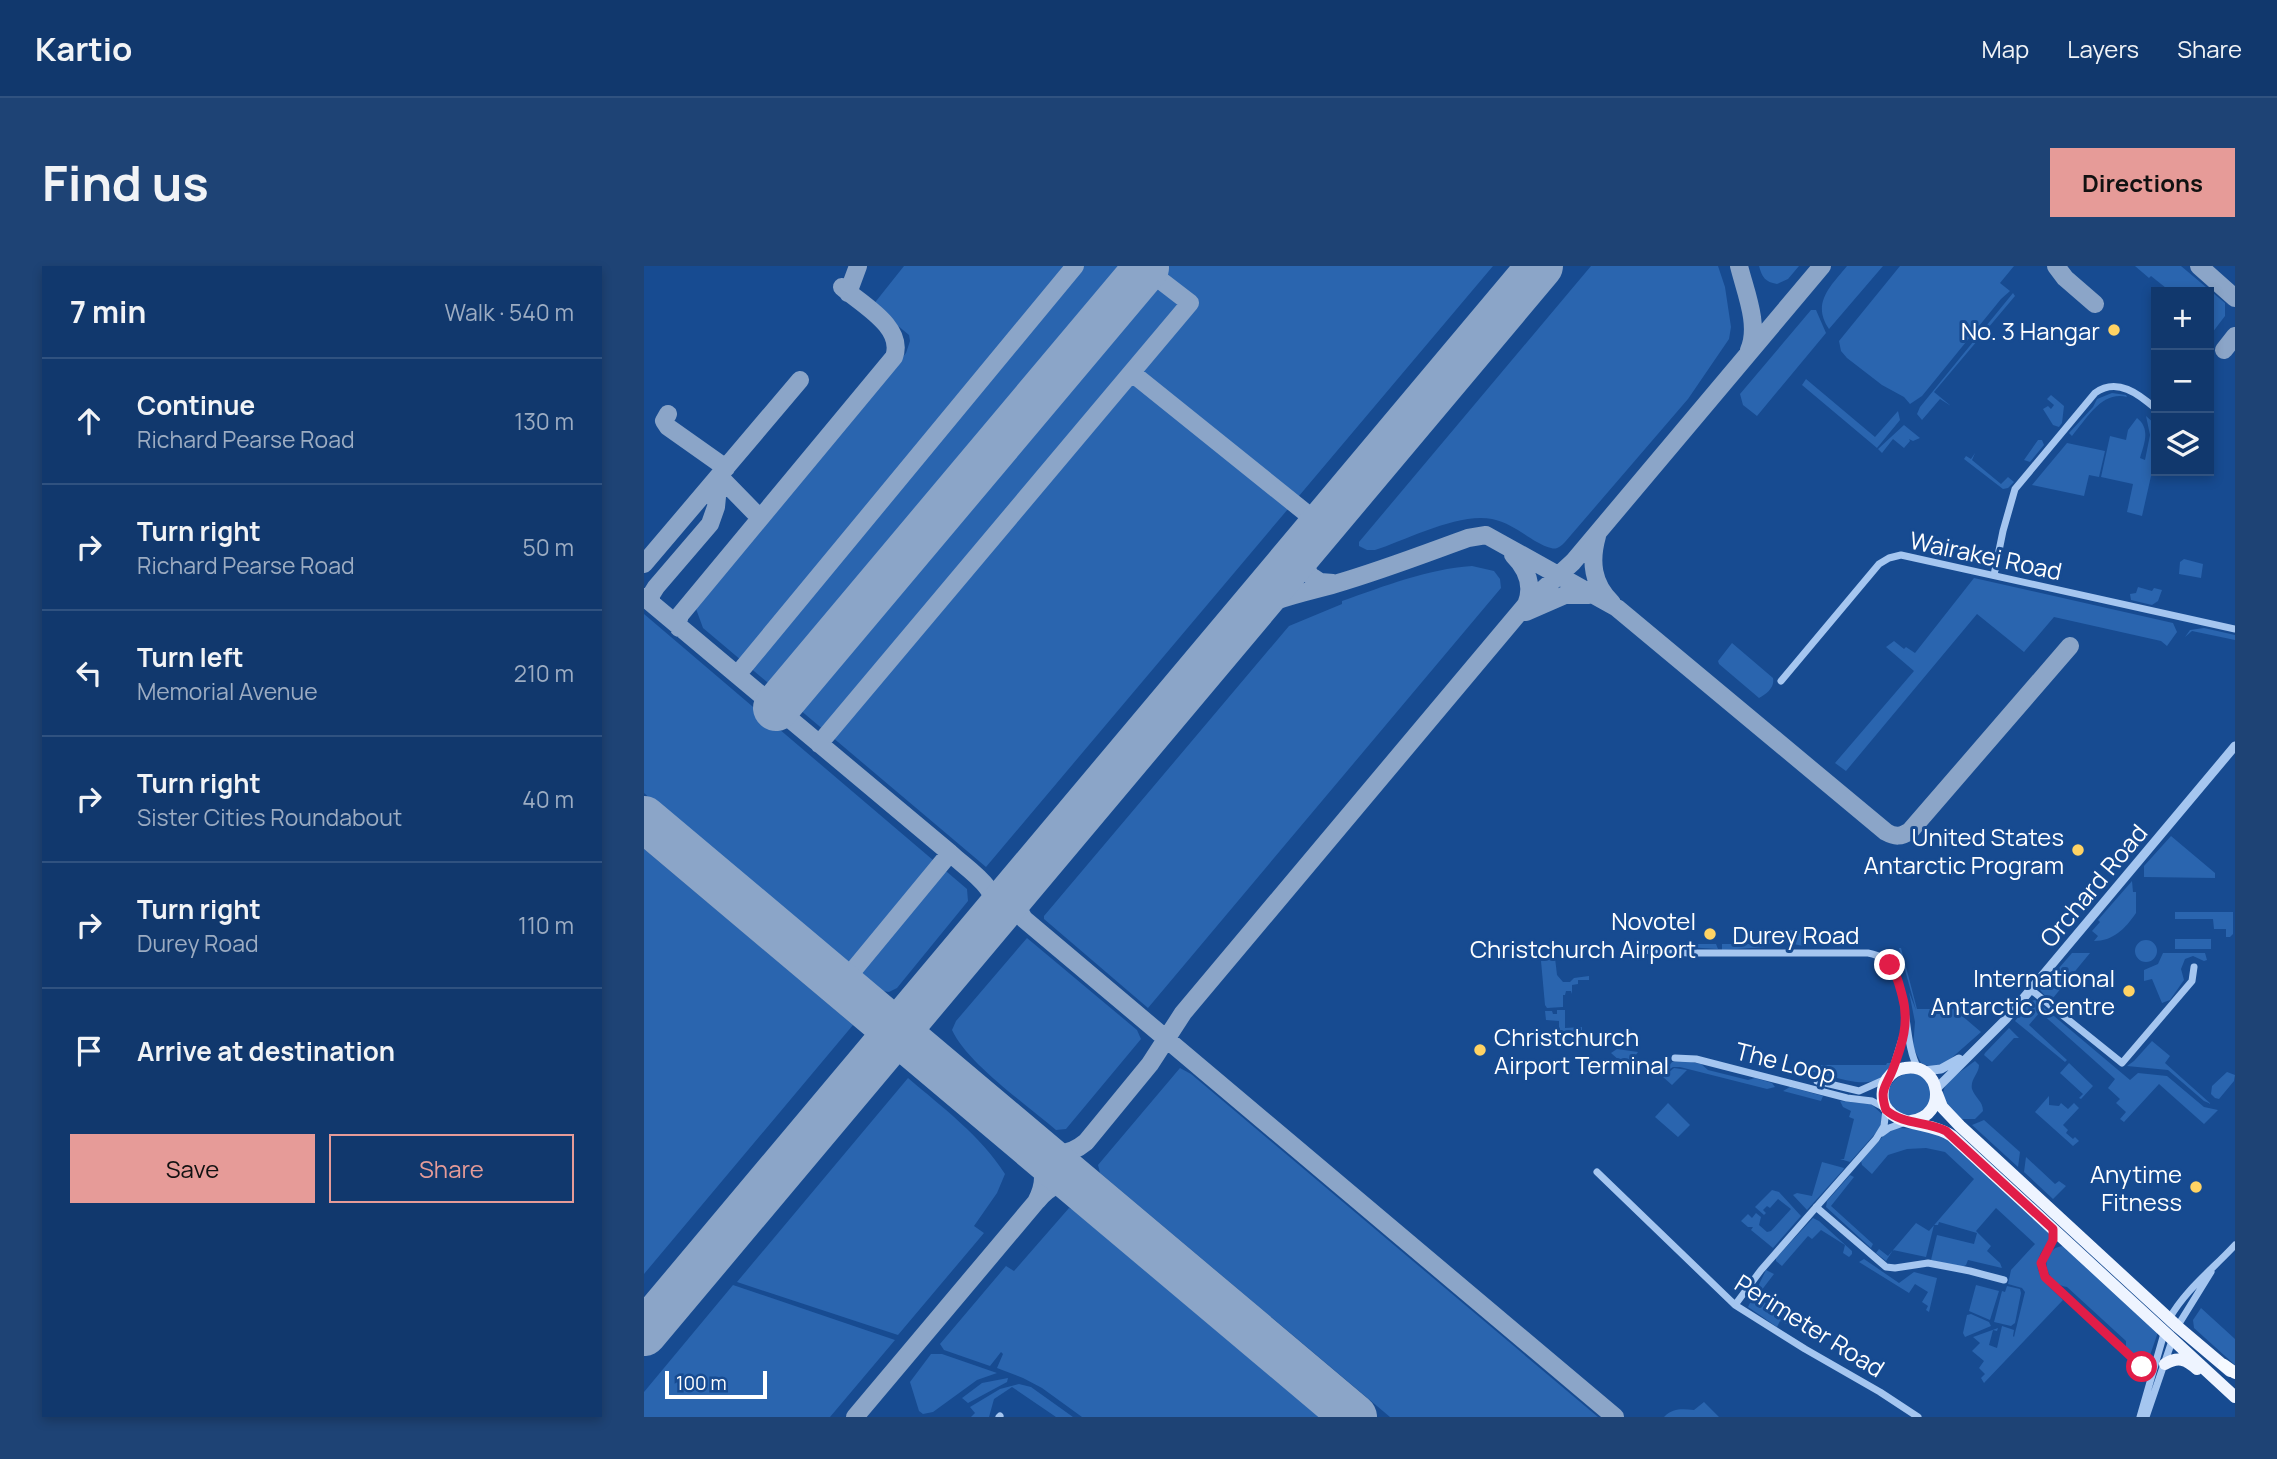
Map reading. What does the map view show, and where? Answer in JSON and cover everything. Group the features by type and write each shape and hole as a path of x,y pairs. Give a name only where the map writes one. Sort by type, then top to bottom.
{"main road":[{"path":"2231,1371 2171,1329 2053,1229 1952,1136 1939,1128 1895,1117 1886,1109 1883,1091 1889,1077 1903,1068 1921,1070 1933,1080 1942,1107 1959,1126 2171,1329 2235,1397"},
{"path":"1909,1121 1921,1119 1930,1113 1935,1104 1936,1091"},
{"path":"2165,1364 2172,1360 2186,1360 2205,1376 2222,1383"}],"street":[{"path":"1994,575 2015,489 2095,393 2108,386 2128,389 2151,405"},
{"name":"Wairakei Road","path":"1781,681 1879,564 1889,558 1906,555 2235,629"},
{"name":"Orchard Road","path":"1936,1091 2006,1019 2235,746"},
{"name":"Durey Road","path":"1640,950 1873,954 1883,958 1895,973 1904,1002 1910,1052 1921,1070"},
{"path":"2030,989 2122,1063 2192,981 2194,967"},
{"name":"Durey Road","path":"1889,1077 1903,1041 1906,1020"},
{"name":"Orchard Road","path":"1921,1070 1945,1068 1978,1047"},
{"name":"The Loop","path":"1675,1058 1701,1060 1847,1098 1872,1101 1886,1109"},
{"name":"The Loop","path":"1817,1081 1858,1091 1889,1077"},
{"path":"1876,1139 1885,1123 1886,1109"},
{"path":"1735,1305 1761,1270 1876,1139 1889,1128 1909,1121"},
{"name":"Perimeter Road","path":"1597,1172 1735,1305 1917,1417"},
{"path":"1816,1208 1886,1267 1928,1263 2004,1280"},
{"path":"2053,1229 2054,1240 2041,1263 2045,1277 2150,1378"},
{"path":"2051,1247 2068,1242"},
{"path":"2140,1417 2150,1378 2191,1287 2211,1271 2235,1245"},
{"path":"2146,1417 2165,1364 2171,1329"}],"shaded area":[{"path":"904,266 1493,266 986,867 703,628 695,606 700,594 906,353 909,335 873,305"},
{"path":"1591,266 1718,266 1725,287 1731,327 1729,339 1688,399 1557,548 1544,546 1501,521 1479,518 1449,523 1375,550 1359,546 1359,542"},
{"path":"1759,266 1799,266 1788,279 1777,284 1765,278"},
{"path":"1847,266 1883,266 1829,329 1822,311 1825,295"},
{"path":"1900,266 2014,266 2000,283 2010,291 1922,396 1910,404 1904,397 1882,385 1847,358 1841,351 1839,341"},
{"path":"2135,266 2181,266 2206,287 2165,287 2151,276 2149,278"},
{"path":"2013,293 2015,296 1934,392 1951,406 1940,399 1922,420 1917,414 1920,407"},
{"path":"2214,294 2225,303 2225,316 2214,330"},
{"path":"1811,310 1816,310 1826,333 1757,416 1743,405 1740,394"},
{"path":"1806,379 1875,437 1898,411 1900,420 1877,448 1802,385"},
{"path":"2112,393 2127,397 2118,396 2103,402 2072,436 2069,433 2097,399"},
{"path":"2051,395 2064,406 2059,427 2053,425 2043,409 2048,406 2051,409 2054,405 2047,399"},
{"path":"2146,416 2151,420 2151,476 2142,516 2127,512 2133,484 2101,477 2110,436 2126,440 2128,430 2137,418 2145,432 2140,458 2145,460 2150,435"},
{"path":"1904,425 1920,438 1913,441 1909,439 1904,448 1893,439 1882,453 1878,449"},
{"path":"2038,440 2042,440 2044,445 2030,462 2024,460"},
{"path":"2067,443 2105,451 2099,477 2089,475 2084,496 2032,485"},
{"path":"1975,453 1972,460 2001,484 2008,477 2014,482 2003,489 1964,459 1966,456 1971,459"},
{"path":"2184,559 2203,564 2201,578 2179,574 2180,562"},
{"path":"1472,566 1494,571 1500,579 1501,588 1148,1008 1044,919 1289,626 1342,604 1342,601 1390,584 1422,574"},
{"path":"1974,578 2173,623 2177,632 2167,646 2161,641 2054,617 2024,652 1977,614 1846,771 1835,763 1914,671 1886,647 1894,641 1915,653"},
{"path":"2138,587 2152,591 2154,588 2162,590 2158,601 2152,605 2131,600 2130,594 2136,593"},
{"path":"644,614 967,889 968,901 897,988 889,992 876,990 644,793"},
{"path":"2204,628 2235,635 2235,640 2192,631 2185,637 2190,630"},
{"path":"1732,643 1773,678 1770,690 1759,698 1719,664 1718,661"},
{"path":"2171,836 2215,873 2215,878 2144,877 2144,866"},
{"path":"644,849 853,1025 644,1274"},
{"path":"2132,881 2133,892 2136,892 2136,913 2118,933 2107,939 2094,941 2098,936 2092,931 2100,922 2098,920"},
{"path":"2175,912 2233,912 2233,934 2226,937 2226,929 2214,929 2213,919 2175,919"},
{"path":"1782,930 1803,930 1803,946 1785,942"},
{"path":"1766,931 1771,931 1770,943 1766,947 1722,950 1722,944 1760,944"},
{"path":"1027,938 1137,1030 1141,1039 1066,1129 1056,1130 984,1070 970,1056 952,1030 956,1021"},
{"path":"2175,939 2211,939 2211,949 2175,949"},
{"path":"2146,940 2154,943 2157,951 2154,959 2146,962 2138,959 2135,951 2138,943"},
{"path":"1716,944 1718,949 1669,946"},
{"path":"1899,948 1917,1009 1954,1009 1981,1032 1947,1062 1933,1068 1921,1063 1913,1047 1915,1022 1909,992 1916,1010"},
{"path":"2072,953 2090,953 2053,998 2048,999 2040,990"},
{"path":"2163,953 2205,953 2207,960 2193,956 2185,959 2181,969 2184,980 2170,1000 2162,1003 2152,979 2144,981 2144,970 2158,964"},
{"path":"1555,958 1557,975 1563,982 1589,976 1589,980 1578,980 1578,984 1572,985 1572,994 1571,991 1566,991 1563,995 1563,1007 1547,1008 1541,961"},
{"path":"2035,1000 2130,1080 2138,1073 2167,1076 2204,1107 2218,1110 2204,1124 2159,1084 2124,1122 2120,1119 2126,1112 2116,1103 2120,1099 2108,1088 2115,1079 2040,1012 2029,1025 2067,1060 2065,1062 2015,1021 2031,1001"},
{"path":"1557,1010 1565,1010 1565,1028 1582,1027 1582,1038 1559,1038 1559,1021 1546,1020 1545,1011 1557,1014"},
{"path":"2009,1028 2019,1038 2014,1038 1992,1062 1985,1053"},
{"path":"2152,1041 2170,1056 2165,1063 2211,1104 2168,1070 2127,1066"},
{"path":"1617,1049 1638,1052 1630,1070 1611,1053"},
{"path":"1975,1061 1979,1065 1972,1089 1983,1111 1975,1119 1960,1119 1950,1109 1943,1093 1950,1080"},
{"path":"1672,1062 1701,1064 1708,1070 1748,1080 1755,1078 1772,1083 1775,1087 1767,1089 1680,1067 1673,1067 1663,1073"},
{"path":"1892,1063 1881,1078 1865,1082 1819,1074 1805,1065 1886,1065"},
{"path":"2069,1063 2093,1086 2081,1099 2079,1098 2083,1094 2060,1073"},
{"path":"1180,1068 1191,1074 1598,1417 1390,1417 1100,1173 1098,1165"},
{"path":"1674,1068 1687,1070 1672,1085 1663,1077"},
{"path":"2227,1072 2235,1075 2234,1081 2219,1099 2215,1098 2211,1094 2212,1086"},
{"path":"1906,1073 1919,1074 1929,1082 1932,1101 1914,1118 1895,1113 1887,1096 1893,1082"},
{"path":"908,1078 973,1135 1005,1174 997,1193 974,1226 984,1233 898,1335 737,1282"},
{"path":"1790,1087 1823,1096 1821,1101 1783,1091"},
{"path":"2049,1096 2049,1105 2059,1106 2061,1103 2068,1109 2074,1103 2079,1108 2063,1125 2068,1130 2066,1133 2079,1141 2073,1146 2035,1112"},
{"path":"1840,1101 1871,1104 1883,1115 1881,1127 1850,1162 1840,1159 1844,1159 1854,1119 1849,1117 1851,1111 1843,1107"},
{"path":"1668,1103 1690,1125 1678,1137 1655,1117"},
{"path":"1984,1120 2020,1152 2018,1167 1972,1125"},
{"path":"1897,1128 1926,1129 1943,1135 2051,1234 2041,1253 2038,1267 2043,1280 2063,1300 1984,1383 1981,1378 1985,1374 1979,1368 1984,1361 1972,1351 1980,1343 1973,1337 1998,1328 1997,1331 1993,1330 1989,1345 1997,1348 2002,1326 2014,1330 2014,1337 2025,1292 2022,1288 2008,1284 2011,1270 2035,1244 1996,1208 1976,1231 1991,1246 1987,1251 2002,1268 1968,1260 1962,1267 1931,1260 1937,1235 1974,1244 1977,1233 1939,1222 1934,1225 1974,1179 1945,1152 1926,1148 1907,1149 1888,1155 1872,1174 1861,1161 1885,1134"},
{"path":"2026,1157 2055,1184 2059,1181 2066,1186 2053,1199 2024,1172"},
{"path":"1822,1162 1844,1168 1807,1210 1793,1195 1797,1193 1812,1196"},
{"path":"1850,1175 1854,1177 1831,1206 1873,1244 1871,1248 1826,1207 1827,1201"},
{"path":"1772,1190 1779,1192 1801,1216 1773,1248 1751,1230 1753,1227 1748,1227 1741,1221 1748,1214 1752,1218 1756,1213 1761,1217 1759,1225 1767,1232 1771,1231 1791,1209 1778,1199 1770,1208 1767,1206 1763,1210 1766,1213 1764,1215 1755,1207"},
{"path":"1069,1208 1319,1417 1082,1417 1042,1388 997,1368 1003,1354 1001,1352 990,1366 944,1350 940,1344 1006,1266 1014,1271"},
{"path":"1813,1218 1819,1221 1852,1251 1852,1254 1849,1257 1843,1253 1845,1245 1821,1230 1812,1239 1808,1236 1782,1266 1776,1258"},
{"path":"1916,1223 1929,1231 1934,1225 1926,1257 1893,1250"},
{"path":"2063,1246 2157,1331 2146,1367 2126,1347 2126,1341 2067,1287 2053,1280 2047,1259 2055,1248"},
{"path":"1879,1249 1888,1256 1893,1250 1886,1261 1876,1253"},
{"path":"1864,1259 1899,1283 1914,1272 1937,1278 1929,1312 1926,1310 1928,1306 1922,1302 1928,1292 1915,1284 1909,1293 1859,1262"},
{"path":"1766,1270 1774,1274 1761,1291 1766,1295 1764,1302 1791,1318 1786,1324 1780,1321 1777,1327 1748,1307"},
{"path":"733,1285 895,1340 830,1417 644,1417 644,1392"},
{"path":"1976,1285 1999,1291 1990,1320 1969,1311"},
{"path":"2007,1286 2020,1289 2021,1293 2015,1323 2011,1326 1994,1322 2002,1291 2005,1292"},
{"path":"2201,1308 2235,1339 2235,1365 2194,1328 2193,1320"},
{"path":"1971,1314 1989,1322 1991,1326 1965,1337 1963,1333 1967,1315"},
{"path":"931,1354 942,1354 997,1373 977,1380 933,1412 923,1414 919,1411 910,1382"},
{"path":"1008,1378 1007,1382 968,1403 962,1398 982,1383"},
{"path":"1019,1384 1031,1387 1073,1417 1056,1417 1012,1387 994,1399 989,1417 971,1417 975,1413 970,1407 1000,1389"},
{"path":"1704,1402 1719,1417 1664,1417 1682,1409 1694,1410"}],"taxiway":[{"path":"848,293 858,266"},
{"path":"737,675 1075,266"},
{"path":"819,744 1190,303 1142,266"},
{"path":"1739,266 1752,319 1749,350"},
{"path":"1029,1144 1058,1154 1072,1151 1086,1142 1150,1064 1183,1013 1524,607 1573,562 1822,266"},
{"path":"2056,266 2065,278 2095,304"},
{"path":"2199,266 2235,298"},
{"path":"679,628 680,615 894,357 896,346 887,326 842,287"},
{"path":"2224,350 2235,336"},
{"path":"1132,373 1321,525"},
{"path":"644,564 800,380"},
{"path":"668,414 664,421 668,427 726,468"},
{"path":"719,476 760,518"},
{"path":"651,603 651,595 656,587 710,524 716,507 719,476"},
{"path":"1333,583 1320,582 1311,576 1301,563 1300,548 1306,532 1341,491 1363,477"},
{"path":"1244,617 1276,601 1369,574 1468,538 1486,535 1617,608 1886,832 1898,836 1910,831 2070,646"},
{"path":"1597,536 1594,572 1600,588 1612,603"},
{"path":"1513,555 1528,578 1526,605"},
{"path":"1526,612 1565,595 1589,595"},
{"path":"644,597 974,873 993,898 994,917"},
{"path":"841,985 950,853"},
{"path":"1023,883 1016,905 1024,919 1615,1417"},
{"path":"855,1417 1036,1202 1042,1187 1043,1172 1039,1158 1030,1145"},
{"path":"1037,1201 1057,1185 1069,1184 1083,1188"}],"runway":[{"path":"644,1333 1540,266"},
{"path":"776,708 1146,268"},
{"path":"644,819 1354,1417"}],"place":[{"name":"No. 3 Hangar","path":"2114,330"},
{"name":"United States Antarctic Program","path":"2078,850"},
{"name":"Novotel Christchurch Airport","path":"1710,934"},
{"name":"International Antarctic Centre","path":"2129,991"},
{"name":"Christchurch Airport Terminal","path":"1480,1050"},
{"name":"Anytime Fitness","path":"2196,1187"}],"route":[{"path":"1890,965 1897,977 1906,1020 1899,1052 1882,1096 1886,1110 1903,1121 1930,1125 1946,1131 2053,1229 2051,1247 2041,1263 2045,1277 2142,1367"}]}
